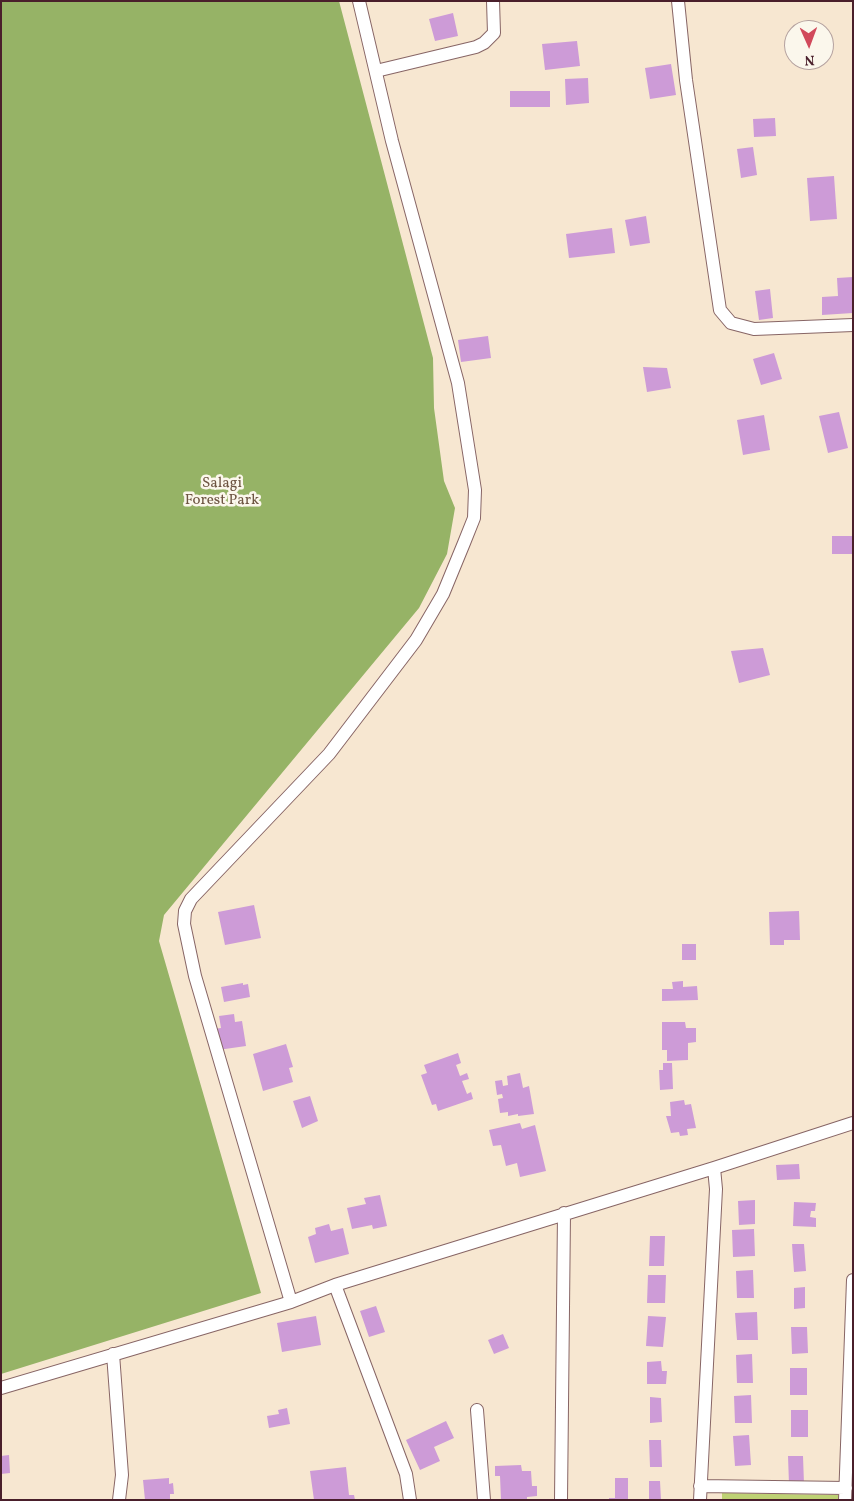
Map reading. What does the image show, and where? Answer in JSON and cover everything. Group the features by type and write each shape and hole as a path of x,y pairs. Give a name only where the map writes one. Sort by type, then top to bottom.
{"street":[{"path":"291,1302 195,976 184,924 185,910 191,899 328,754 416,640 443,594 474,518 475,490 472,458 458,383 408,202 359,1"},
{"path":"376,71 476,47 484,43 494,33 493,1"},
{"path":"678,1 687,90 720,310 731,323 754,329 853,325"},
{"path":"1,1388 291,1302 335,1285 853,1123"},
{"path":"700,1500 716,1189 714,1168"},
{"path":"562,1500 564,1213"},
{"path":"700,1486 845,1494 853,1280"},
{"path":"335,1285 406,1474 410,1500"},
{"path":"114,1354 122,1475 119,1500"},
{"path":"477,1410 484,1500"}],"green space":[{"name":"Salagi Forest Park","path":"1,1 339,1 433,358 434,408 444,481 455,508 447,554 419,608 164,915 159,941 261,1293 1,1374"},
{"path":"722,1493 840,1495 840,1500 722,1500"}],"building":[{"path":"453,13 458,36 435,41 429,19"},
{"path":"577,41 580,66 545,70 542,44"},
{"path":"671,64 676,95 650,99 645,68"},
{"path":"588,78 589,103 566,105 565,79"},
{"path":"510,91 550,91 550,107 510,107"},
{"path":"775,118 776,136 754,137 753,119"},
{"path":"753,147 757,175 741,178 737,149"},
{"path":"834,176 837,219 810,221 807,178"},
{"path":"646,216 650,243 630,246 625,220"},
{"path":"612,228 615,253 569,258 566,234"},
{"path":"853,277 853,313 822,315 822,297 838,296 837,278"},
{"path":"770,289 773,318 759,320 755,291"},
{"path":"488,336 491,358 461,362 458,340"},
{"path":"774,353 782,379 761,385 753,359"},
{"path":"643,367 667,368 671,388 647,392"},
{"path":"839,412 848,448 828,453 819,416"},
{"path":"764,415 770,450 743,455 737,420"},
{"path":"832,536 853,536 853,554 832,554"},
{"path":"763,648 770,675 739,683 731,651"},
{"path":"254,905 261,938 225,945 218,912"},
{"path":"799,911 800,940 784,940 784,945 770,945 769,912"},
{"path":"682,944 696,944 696,960 682,960"},
{"path":"683,981 683,987 697,986 698,1000 662,1001 662,989 673,989 672,982"},
{"path":"243,983 243,985 248,984 250,997 224,1002 221,987"},
{"path":"234,1014 235,1022 242,1021 246,1046 218,1050 214,1029 221,1028 219,1016"},
{"path":"662,1022 685,1022 686,1028 696,1028 696,1042 688,1043 688,1060 667,1061 667,1050 662,1050"},
{"path":"286,1044 293,1067 289,1068 293,1082 263,1091 253,1054"},
{"path":"458,1053 461,1063 456,1065 460,1076 467,1073 469,1079 462,1081 467,1094 471,1092 473,1099 438,1111 436,1104 432,1105 421,1075 427,1073 424,1065"},
{"path":"663,1063 672,1063 673,1089 660,1090 659,1070 663,1070"},
{"path":"520,1073 523,1088 529,1086 534,1114 508,1116 508,1112 500,1113 498,1099 503,1098 502,1094 497,1095 495,1081 502,1080 503,1086 508,1085 507,1076"},
{"path":"310,1096 318,1121 302,1128 293,1101"},
{"path":"684,1100 685,1105 691,1104 696,1128 687,1129 688,1135 680,1136 679,1132 671,1133 666,1116 671,1116 670,1102"},
{"path":"520,1123 522,1129 535,1125 546,1171 520,1177 517,1163 506,1166 501,1145 493,1146 489,1130"},
{"path":"799,1164 800,1179 777,1180 776,1165"},
{"path":"380,1195 387,1226 373,1229 372,1225 352,1229 347,1208 366,1204 364,1198"},
{"path":"755,1200 755,1224 739,1225 738,1201"},
{"path":"794,1202 816,1203 815,1211 811,1211 810,1217 816,1218 816,1227 793,1226"},
{"path":"329,1224 331,1231 343,1228 349,1254 315,1263 308,1237 316,1234 315,1228"},
{"path":"754,1229 755,1256 733,1257 732,1230"},
{"path":"650,1236 665,1236 664,1266 649,1266"},
{"path":"792,1244 804,1244 806,1271 794,1272"},
{"path":"753,1270 754,1298 737,1298 736,1271"},
{"path":"648,1275 666,1275 665,1303 647,1303"},
{"path":"805,1287 805,1308 794,1309 794,1288"},
{"path":"376,1306 385,1332 369,1337 360,1311"},
{"path":"757,1312 758,1340 737,1340 735,1313"},
{"path":"316,1316 321,1345 282,1352 277,1323"},
{"path":"648,1316 666,1317 663,1347 646,1346"},
{"path":"791,1327 807,1327 808,1353 792,1354"},
{"path":"503,1334 509,1348 494,1354 488,1340"},
{"path":"752,1354 753,1383 737,1383 736,1355"},
{"path":"661,1361 662,1371 667,1371 666,1384 647,1384 647,1362"},
{"path":"790,1368 807,1368 807,1395 790,1395"},
{"path":"751,1395 752,1423 735,1423 734,1396"},
{"path":"650,1397 661,1398 662,1422 650,1423"},
{"path":"287,1408 290,1424 269,1428 267,1416 279,1414 278,1410"},
{"path":"791,1410 808,1410 808,1437 791,1437"},
{"path":"446,1421 454,1438 434,1447 440,1461 420,1470 406,1440"},
{"path":"749,1435 751,1465 735,1466 733,1436"},
{"path":"649,1440 661,1440 662,1467 650,1467"},
{"path":"9,1455 10,1473 1,1474 1,1456"},
{"path":"788,1456 803,1456 804,1484 789,1484"},
{"path":"521,1465 522,1471 531,1471 532,1486 537,1486 537,1496 527,1497 527,1500 501,1500 500,1476 495,1476 495,1466"},
{"path":"346,1467 349,1495 354,1495 355,1500 314,1500 310,1471"},
{"path":"169,1478 169,1484 173,1483 174,1494 170,1494 170,1500 145,1500 143,1480"},
{"path":"615,1478 628,1478 628,1500 609,1500 609,1498 615,1498"},
{"path":"649,1481 660,1481 661,1500 649,1500"}]}
